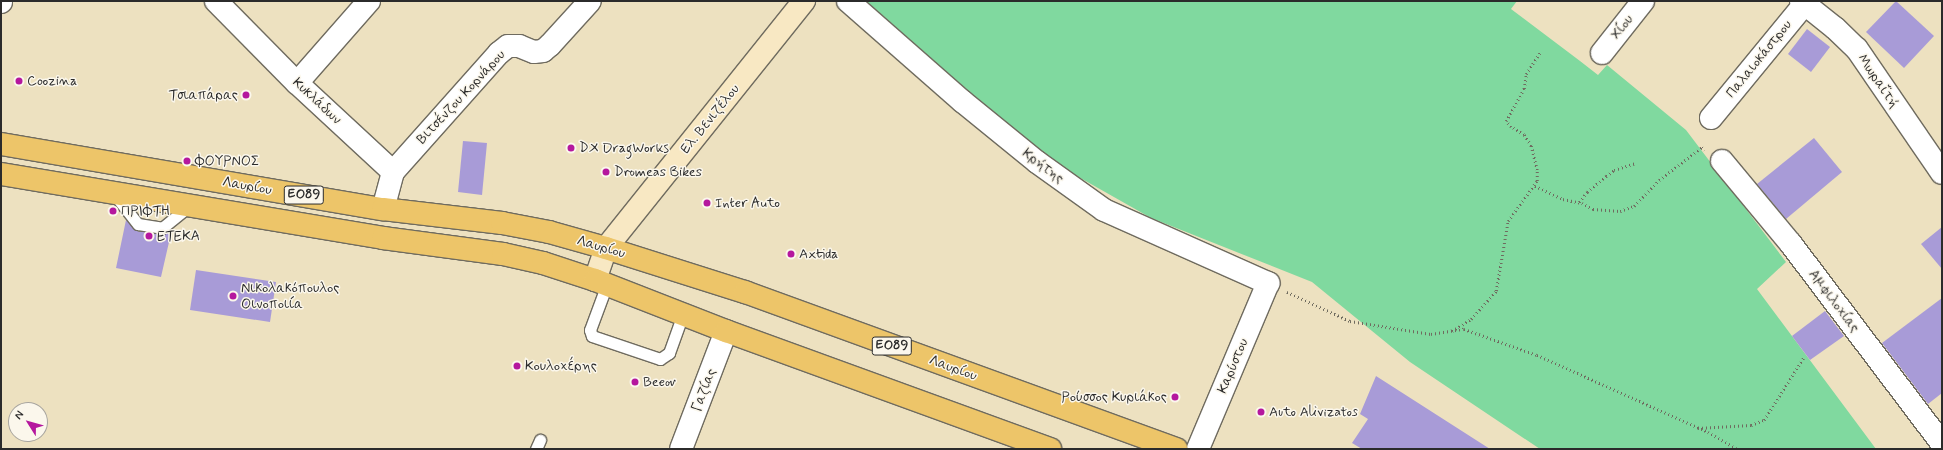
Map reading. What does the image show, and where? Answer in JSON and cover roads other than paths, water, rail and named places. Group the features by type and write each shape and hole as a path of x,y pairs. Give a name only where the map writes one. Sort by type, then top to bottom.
{"main road":[{"name":"Λαυρίου","path":"1,144 383,209 502,223 549,232 606,248 745,292 1176,449"},
{"name":"Λαυρίου","path":"1,174 383,238 503,254 543,262 601,282 726,331 1050,449"}],"street":[{"name":"Κυκλάδων","path":"216,1 297,83 393,172"},
{"path":"297,83 369,1"},
{"name":"Βιτσένζου Κορνάρου","path":"393,172 499,53 508,46 519,46 534,52 543,51 590,1"},
{"name":"Ελ. Βενιζέλου","path":"601,282 606,248 804,1"},
{"name":"Κρήτης","path":"848,1 979,115 1037,162 1104,210 1268,283"},
{"name":"Χίου","path":"1602,53 1643,1"},
{"name":"Παλαιοκάστρου","path":"1711,118 1804,2"},
{"name":"Μωραΐτή","path":"1804,2 1836,28 1856,49 1942,173"},
{"name":"Αμφιλοχίας","path":"1722,161 1791,244 1942,444"},
{"path":"383,209 393,172"},
{"name":"Καρύστου","path":"1198,449 1268,283"},
{"name":"Γαζίας","path":"681,449 726,331"}],"lane":[{"path":"601,282 590,330 592,336 660,359 669,354 683,314"}],"place":[{"name":"Coozina","path":"19,81"},
{"name":"Τσιαπάρας","path":"246,95"},
{"name":"DX DragWorks","path":"571,148"},
{"name":"ΦΟΥΡΝΟΣ","path":"187,161"},
{"name":"Dromeas Bikes","path":"606,172"},
{"name":"Inter Auto","path":"707,203"},
{"name":"ΠΡΙΦΤΗ","path":"113,211"},
{"name":"ΕΤΕΚΑ","path":"149,236"},
{"name":"Axtida","path":"791,254"},
{"name":"Νικολακόπουλος Οινοποιία","path":"233,296"},
{"name":"Κουλοχέρης","path":"517,366"},
{"name":"Beeov","path":"635,382"},
{"name":"Ρούσσος Κυριάκος","path":"1175,397"},
{"name":"Auto Alivizatos","path":"1261,412"}]}
